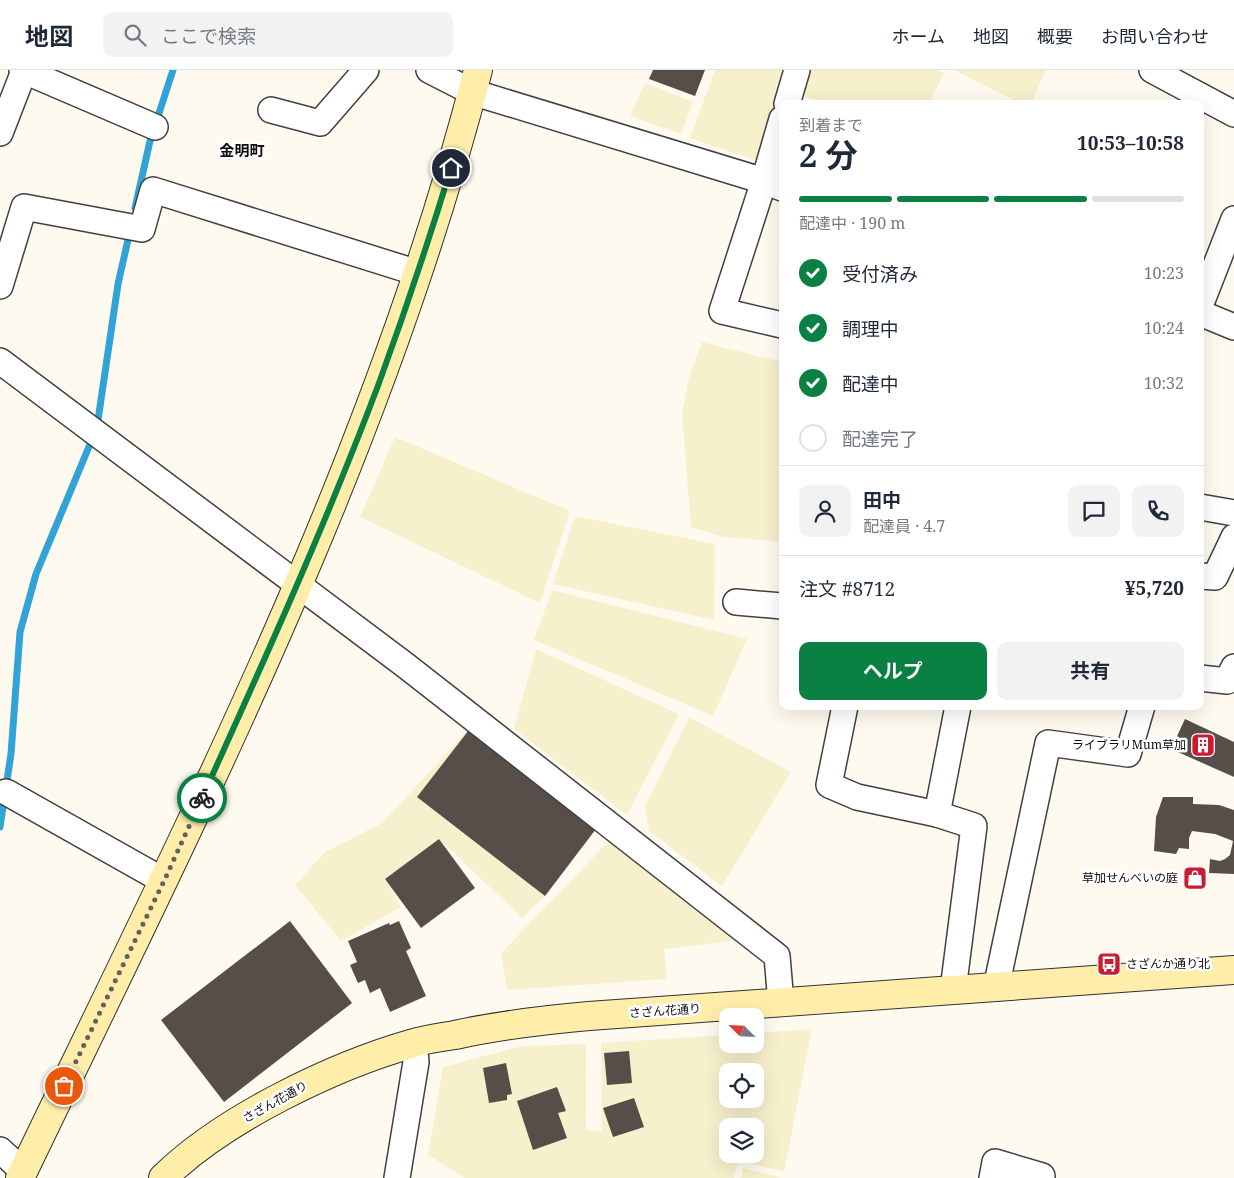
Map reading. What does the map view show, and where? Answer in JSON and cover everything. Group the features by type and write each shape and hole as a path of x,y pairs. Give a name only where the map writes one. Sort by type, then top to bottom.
{"street":[{"path":"0,133 23,70 156,127"},
{"path":"271,110 320,123 366,70"},
{"path":"429,70 475,81 773,185"},
{"path":"788,100 797,70"},
{"path":"1152,70 1234,114"},
{"path":"0,1150 21,1175 164,881 266,656 342,478 379,383 418,273 456,152 475,81"},
{"path":"779,140 773,185 722,311 779,325"},
{"path":"0,286 24,207 142,229 153,190 418,273"},
{"path":"1204,284 1207,267 1234,219"},
{"path":"1204,315 1234,326"},
{"path":"0,361 398,660 777,956 781,1003"},
{"path":"1204,508 1234,513"},
{"path":"1204,577 1215,578 1234,538"},
{"path":"736,602 779,606"},
{"path":"1204,678 1227,681 1234,667"},
{"path":"844,710 829,785 857,797 937,814 974,826 953,990"},
{"path":"937,814 957,710"},
{"path":"996,988 1048,743 1128,754 1141,710"},
{"path":"6,792 164,881"},
{"name":"さざん花通り","path":"163,1178 174,1167 208,1141 285,1096 326,1075 414,1043 488,1028 533,1021 1234,970"},
{"path":"397,1178 416,1062 414,1043"},
{"path":"992,1178 995,1162 1042,1176 1041,1178"}],"shaded area":[{"path":"715,70 790,70 760,162 690,138"},
{"path":"811,70 937,70 944,73 931,100 816,100 802,96"},
{"path":"954,70 1046,70 1033,100 1013,100"},
{"path":"645,83 693,102 681,134 630,116"},
{"path":"702,342 779,361 779,542 724,537 691,527 682,413 690,374"},
{"path":"395,437 570,511 540,603 360,517"},
{"path":"575,516 715,544 714,620 553,584"},
{"path":"552,590 747,639 713,716 534,640"},
{"path":"536,649 679,714 627,815 514,729"},
{"path":"689,717 791,772 722,886 649,831 645,806"},
{"path":"472,726 599,825 545,896 522,918 439,839 385,879 401,907 341,941 295,885 325,852 382,823"},
{"path":"614,836 747,939 664,949 667,979 507,990 501,953"},
{"path":"812,1029 784,1172 750,1163 764,1163 764,1118 719,1118 719,1163 737,1163 734,1178 465,1178 428,1155 443,1067 522,1046 586,1044 586,1130 602,1131 601,1043 719,1036 719,1053 764,1053 764,1032"},
{"path":"743,1168 783,1178 741,1178"}],"building":[{"path":"653,70 705,70 695,96 649,79"},
{"name":"ライブラリMum草加","path":"1185,719 1234,742 1234,777 1171,749"},
{"path":"472,726 599,825 545,896 417,797"},
{"path":"1163,797 1193,797 1193,804 1219,805 1234,810 1234,874 1209,873 1210,859 1220,861 1225,859 1230,855 1233,841 1215,834 1192,831 1189,838 1189,849 1179,848 1176,854 1154,851 1156,817"},
{"path":"439,839 475,888 421,928 385,879"},
{"path":"290,921 352,1003 224,1102 161,1020"},
{"path":"399,921 411,948 406,951 426,996 390,1012 380,988 370,993 365,980 358,983 350,965 357,962 348,941 389,923 390,925"},
{"path":"629,1051 632,1083 607,1085 604,1053"},
{"path":"506,1063 512,1094 507,1095 507,1100 489,1103 483,1068"},
{"path":"557,1087 566,1111 558,1113 567,1138 533,1150 517,1101"},
{"path":"634,1098 644,1127 613,1137 603,1108"}],"waterway":[{"path":"135,208 150,141 173,70"},
{"path":"97,427 118,284 130,231"},
{"path":"0,827 11,754 20,632 36,574 93,437"}],"way so far":[{"path":"64,1086 164,881 202,798"}],"place":[{"name":"ライブラリMum草加","path":"1203,745"},
{"name":"草加せんべいの庭","path":"1195,878"},
{"name":"さざんか通り北","path":"1109,964"}],"district":[{"name":"金明町","path":"242,151"}],"route":[{"path":"202,798 266,656 342,478 379,383 418,273 451,168"}]}
